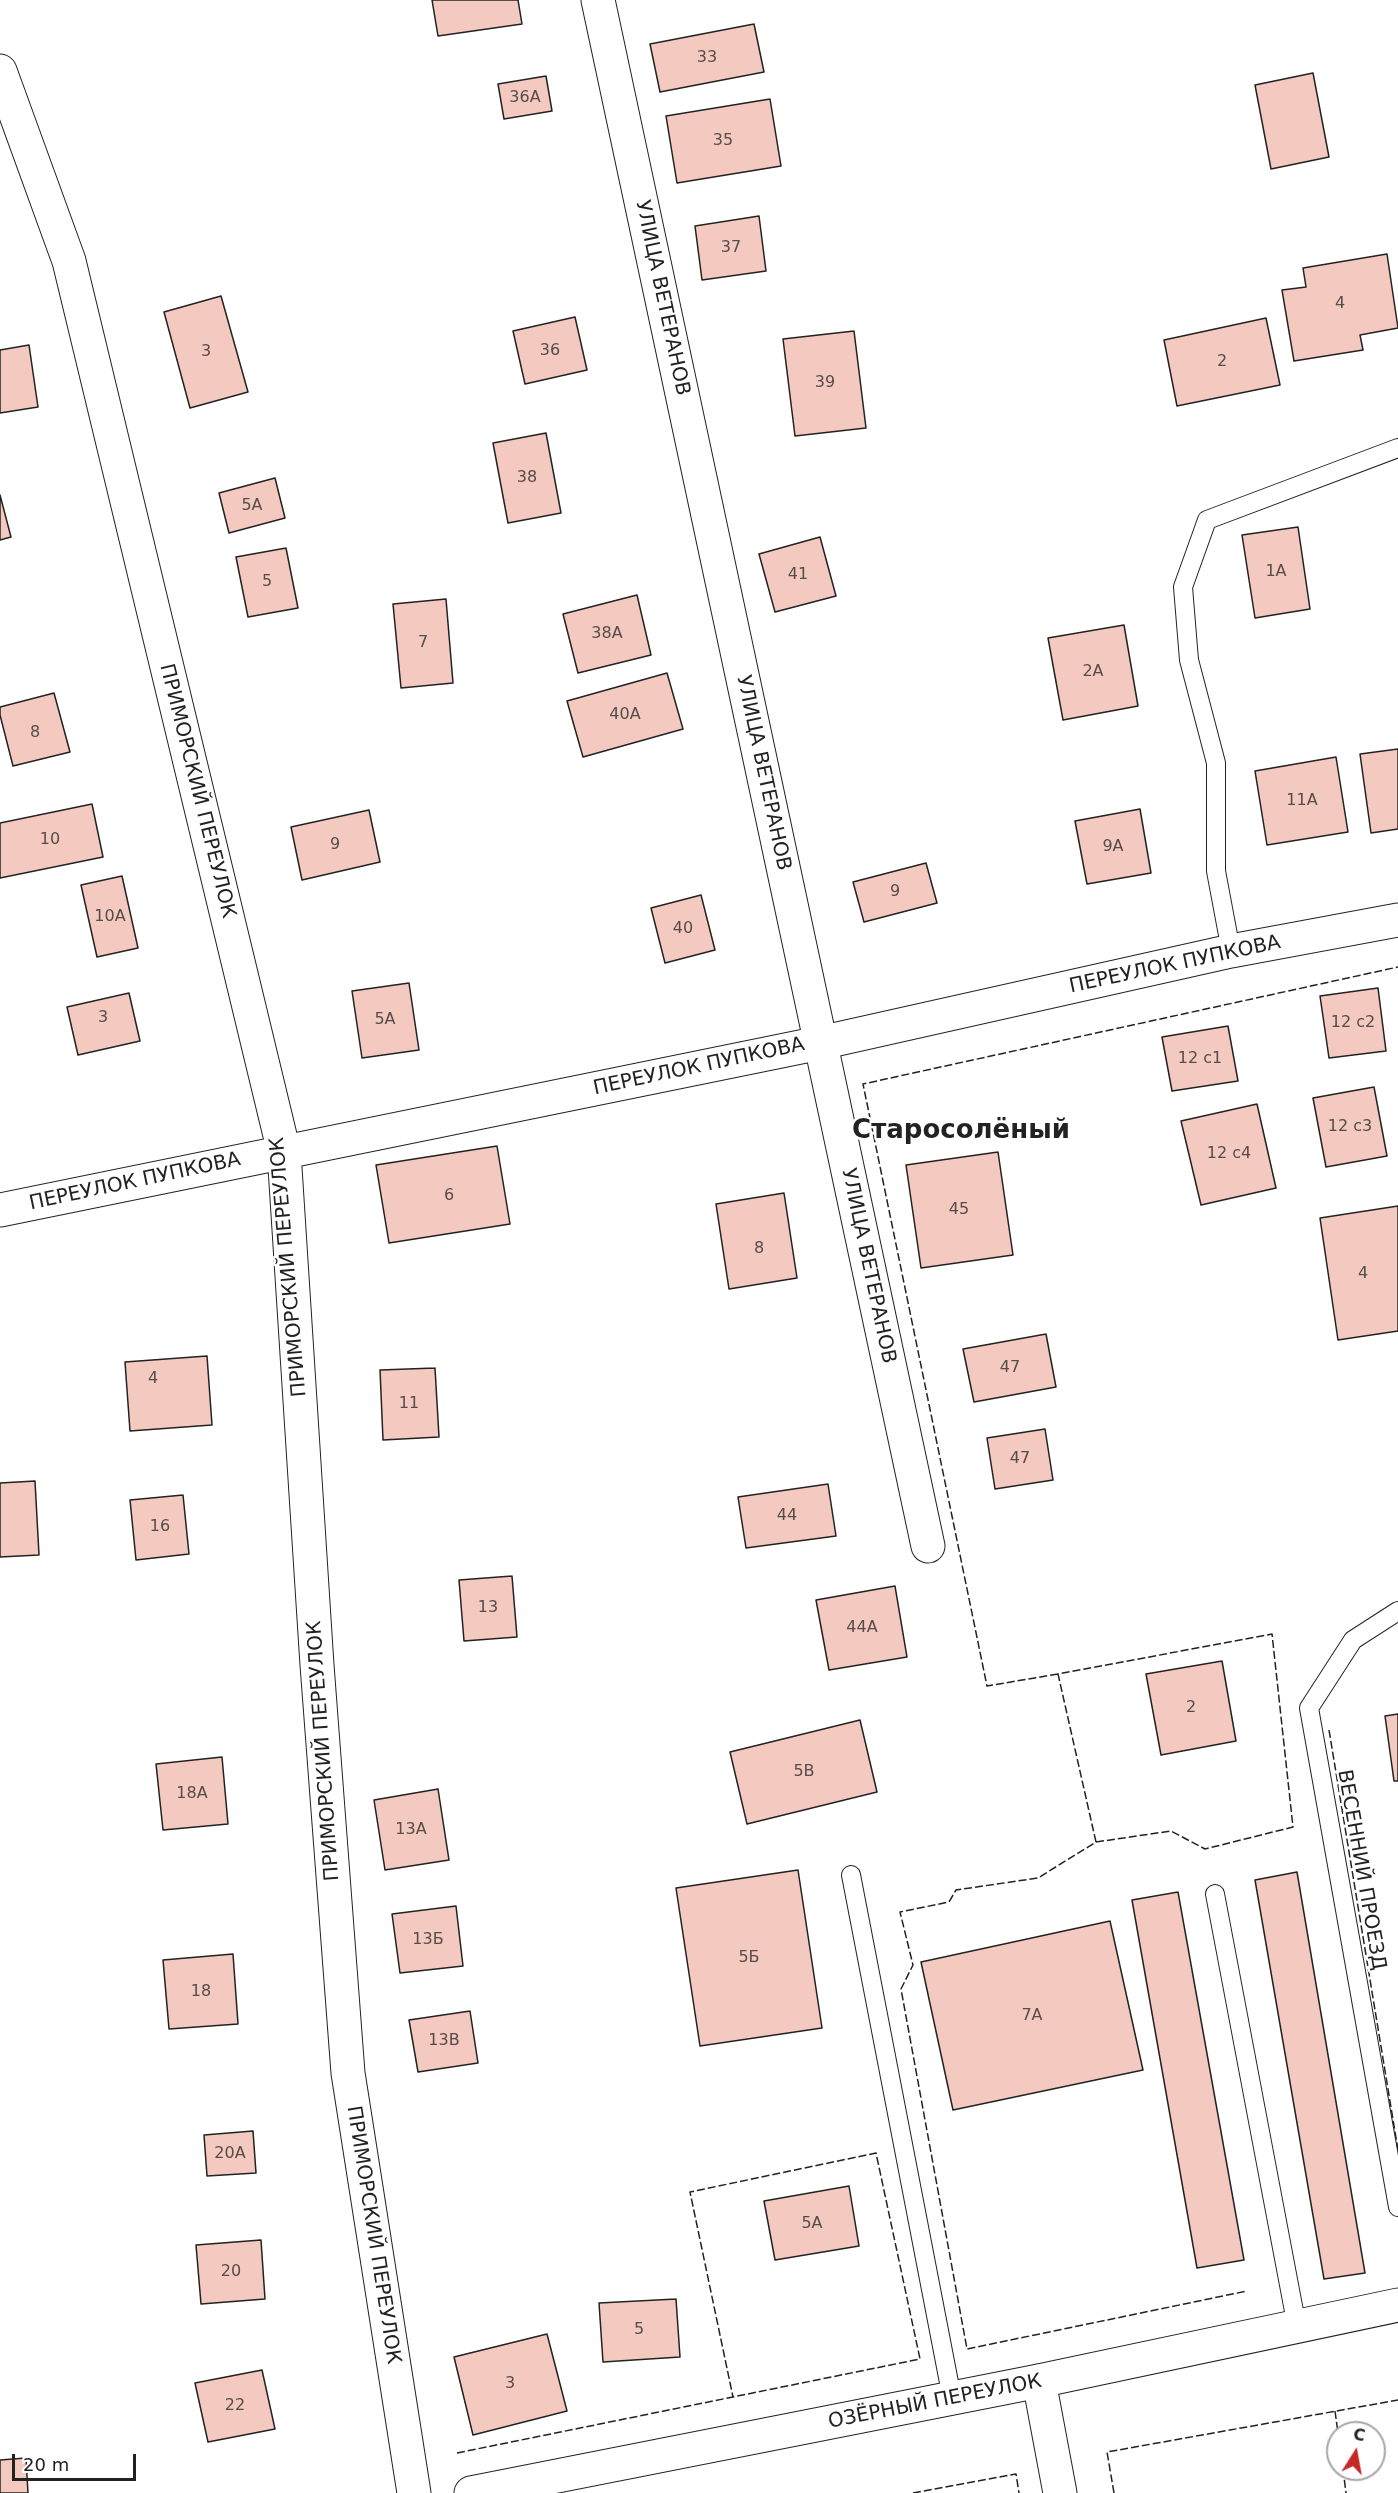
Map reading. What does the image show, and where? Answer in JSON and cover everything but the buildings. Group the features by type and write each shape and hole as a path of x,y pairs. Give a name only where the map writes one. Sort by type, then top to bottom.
{"street":[{"name":"УЛИЦА ВЕТЕРАНОВ","path":"598,0 928,1546"},
{"name":"ПРИМОРСКИЙ ПЕРЕУЛОК","path":"0,71 69,261 284,1152 316,1653 348,2073 414,2493"},
{"name":"ПЕРЕУЛОК ПУПКОВА","path":"0,1210 820,1043 1231,951 1398,920"},
{"name":"ОЗЁРНЫЙ ПЕРЕУЛОК","path":"471,2493 1039,2381 1398,2305"},
{"path":"1039,2381 1060,2493"}],"lane":[{"path":"1231,951 1216,870 1216,763 1189,660 1183,587 1207,520 1398,448"},
{"name":"ВЕСЕННИЙ ПРОЕЗД","path":"1398,1611 1353,1640 1309,1708 1398,2207"},
{"path":"851,1875 952,2398"},
{"path":"1215,1894 1297,2327"}],"fence":[{"path":"1058,1674 987,1686 863,1084 1398,967"},
{"path":"1096,1842 1058,1674 1272,1634 1293,1827 1205,1849 1171,1831 1096,1842 1038,1878 956,1890 949,1902 900,1912 913,1965 901,1989 967,2349 1247,2291"},
{"path":"1329,1730 1398,2150"},
{"path":"457,2453 920,2359 876,2153 690,2192 733,2397"},
{"path":"1114,2493 1107,2452 1398,2400"},
{"path":"1335,2411 1336,2421"},
{"path":"913,2493 1016,2474 1019,2493"},
{"path":"1344,2481 1346,2493"}],"district":[{"name":"Староcолёный","path":"961,1131"}]}
